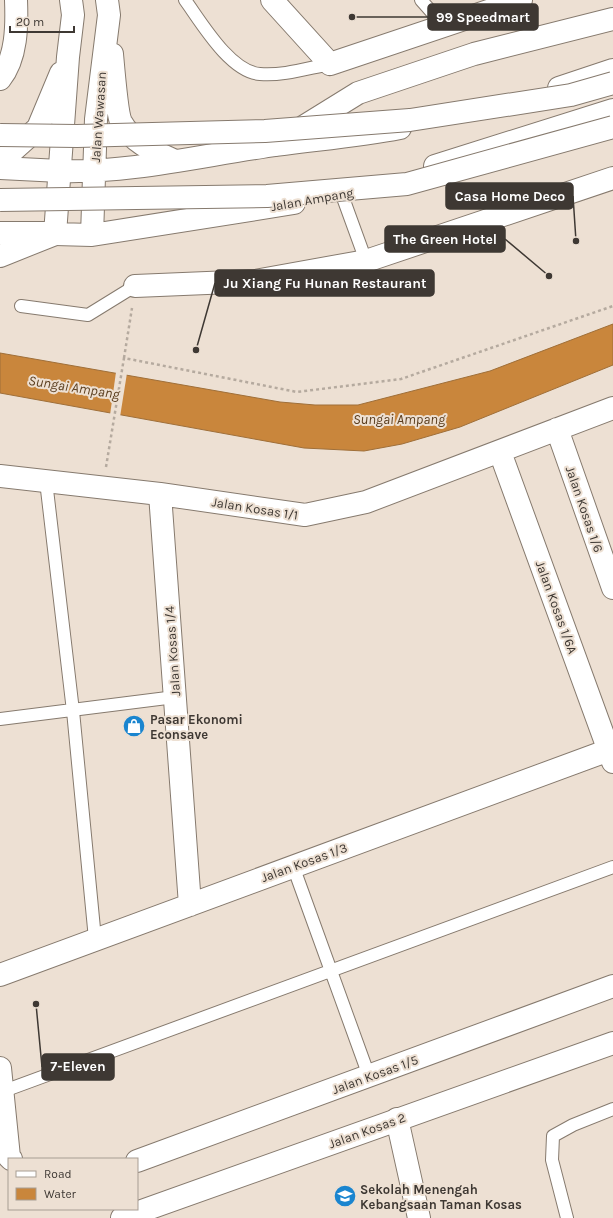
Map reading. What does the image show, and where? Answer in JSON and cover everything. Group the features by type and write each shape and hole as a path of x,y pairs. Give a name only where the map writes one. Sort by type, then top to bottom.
{"main road":[{"path":"0,79 12,54 16,24 16,0"},
{"path":"0,256 55,234 68,57 73,15 71,0"},
{"path":"272,0 330,64 521,0"},
{"path":"108,7 120,121 134,139 146,148 173,160"},
{"name":"Jalan Wawasan","path":"92,235 96,118 108,7"},
{"path":"274,145 358,93 474,54 613,19"},
{"path":"0,162 38,128 68,57"},
{"path":"0,168 94,172 274,145 363,136 509,105 613,70"},
{"path":"0,135 77,136 265,131 410,120 571,95 613,83"},
{"name":"Jalan Ampang","path":"0,233 92,235 342,196 613,110"},
{"path":"0,200 266,196 407,184 613,128"},
{"path":"135,286 255,281 366,261 613,178"},
{"name":"Jalan Kosas 1/1","path":"0,476 160,494 305,515 366,502 613,408"},
{"name":"Jalan Kosas 1/6","path":"557,429 613,588"},
{"name":"Jalan Kosas 1/6A","path":"500,452 611,756"},
{"name":"Jalan Kosas 1/4","path":"160,494 190,905"},
{"name":"Jalan Kosas 1/3","path":"0,975 293,866 611,756"},
{"name":"Jalan Kosas 1/5","path":"138,1161 613,986"},
{"name":"Jalan Kosas 2","path":"122,1218 613,1043"},
{"path":"0,1068 1,1092 10,1158"},
{"path":"397,1119 419,1218"}],"lane":[{"path":"185,0 215,43 241,68 258,74 330,64"},
{"path":"421,0 444,26"},
{"path":"342,196 366,261"},
{"path":"21,306 88,315 135,286"},
{"path":"46,481 73,711 95,939"},
{"path":"0,719 175,697"},
{"path":"293,866 369,1076"},
{"path":"1,1092 613,867"},
{"path":"567,1218 552,1160 553,1136 573,1125 613,1109"}],"path":[{"path":"103,487 135,286"},
{"path":"124,358 297,392 401,379 613,306"}],"water":[{"name":"Sungai Ampang","path":"613,324 613,365 460,427 402,444 364,451 304,448 0,393 0,353 280,402 315,405 358,405 490,371"}],"pier":[{"path":"116,372 127,373 120,417 110,415"}],"place":[{"name":"99 Speedmart","path":"352,17"},
{"name":"Casa Home Deco","path":"576,241"},
{"name":"The Green Hotel","path":"549,276"},
{"name":"Ju Xiang Fu Hunan Restaurant","path":"196,350"},
{"name":"Pasar Ekonomi Econsave","path":"134,726"},
{"name":"7-Eleven","path":"36,1004"},
{"name":"Sekolah Menengah Kebangsaan Taman Kosas","path":"345,1196"}]}
